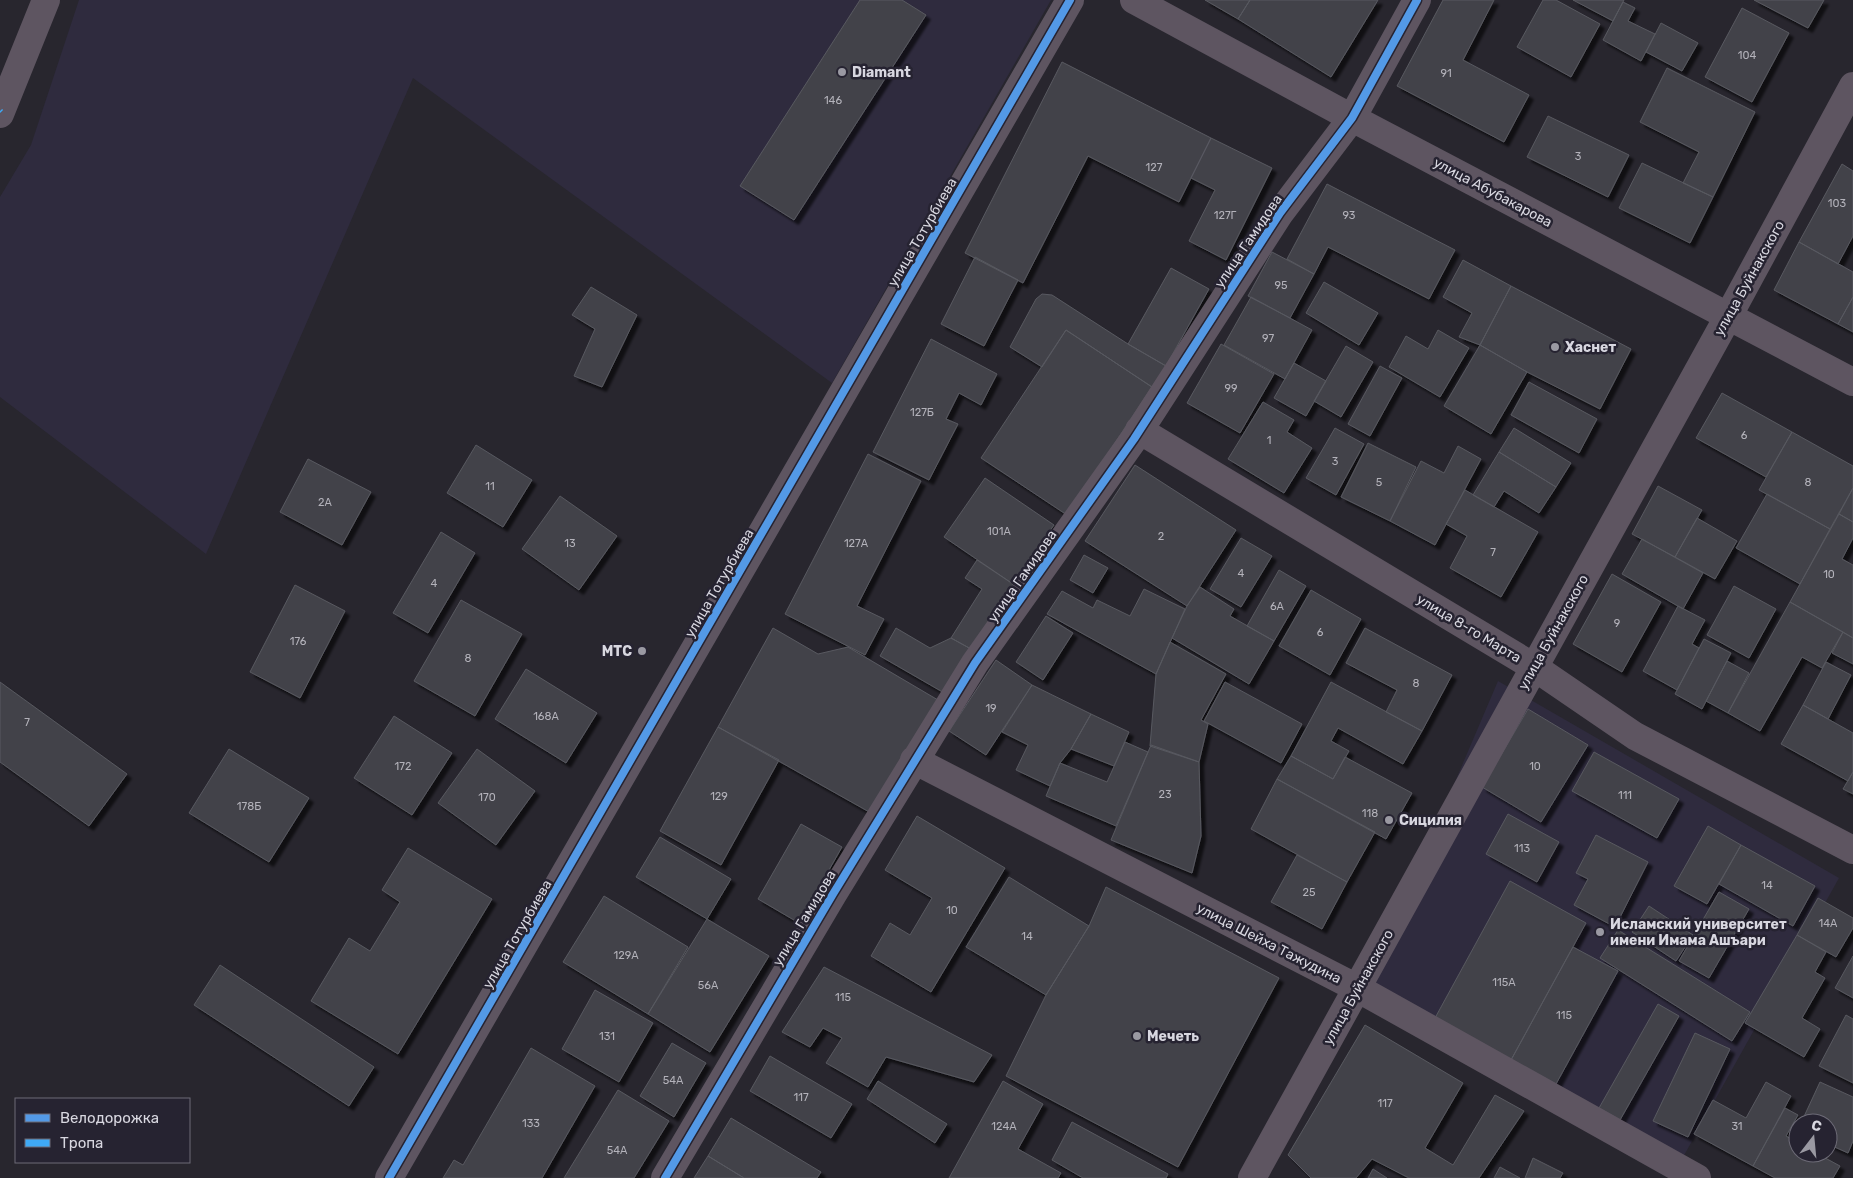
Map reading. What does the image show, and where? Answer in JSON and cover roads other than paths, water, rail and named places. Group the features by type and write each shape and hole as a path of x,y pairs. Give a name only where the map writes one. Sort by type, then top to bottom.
{"street":[{"path":"0,112 46,0"},
{"name":"улица Тотурбиева","path":"390,1178 1070,0"},
{"name":"улица Абубакарова","path":"1134,0 1352,118 1853,382"},
{"name":"улица Гамидова","path":"665,1178 832,894 975,663 1139,430 1280,213 1352,118 1417,0"},
{"name":"улица Буйнакского","path":"1258,1175 1357,988 1729,316 1853,86"},
{"name":"улица 8-го Марта","path":"1139,430 1534,667 1636,736 1853,850"},
{"name":"улица Шейха Тажудина","path":"914,760 1357,988 1697,1178"}],"place":[{"name":"Diamant","path":"842,72"},
{"name":"Хаснет","path":"1555,347"},
{"name":"МТС","path":"642,651"},
{"name":"Сицилия","path":"1389,820"},
{"name":"Исламский университет имени Имама Ашъари","path":"1600,932"},
{"name":"Мечеть","path":"1137,1036"}]}
